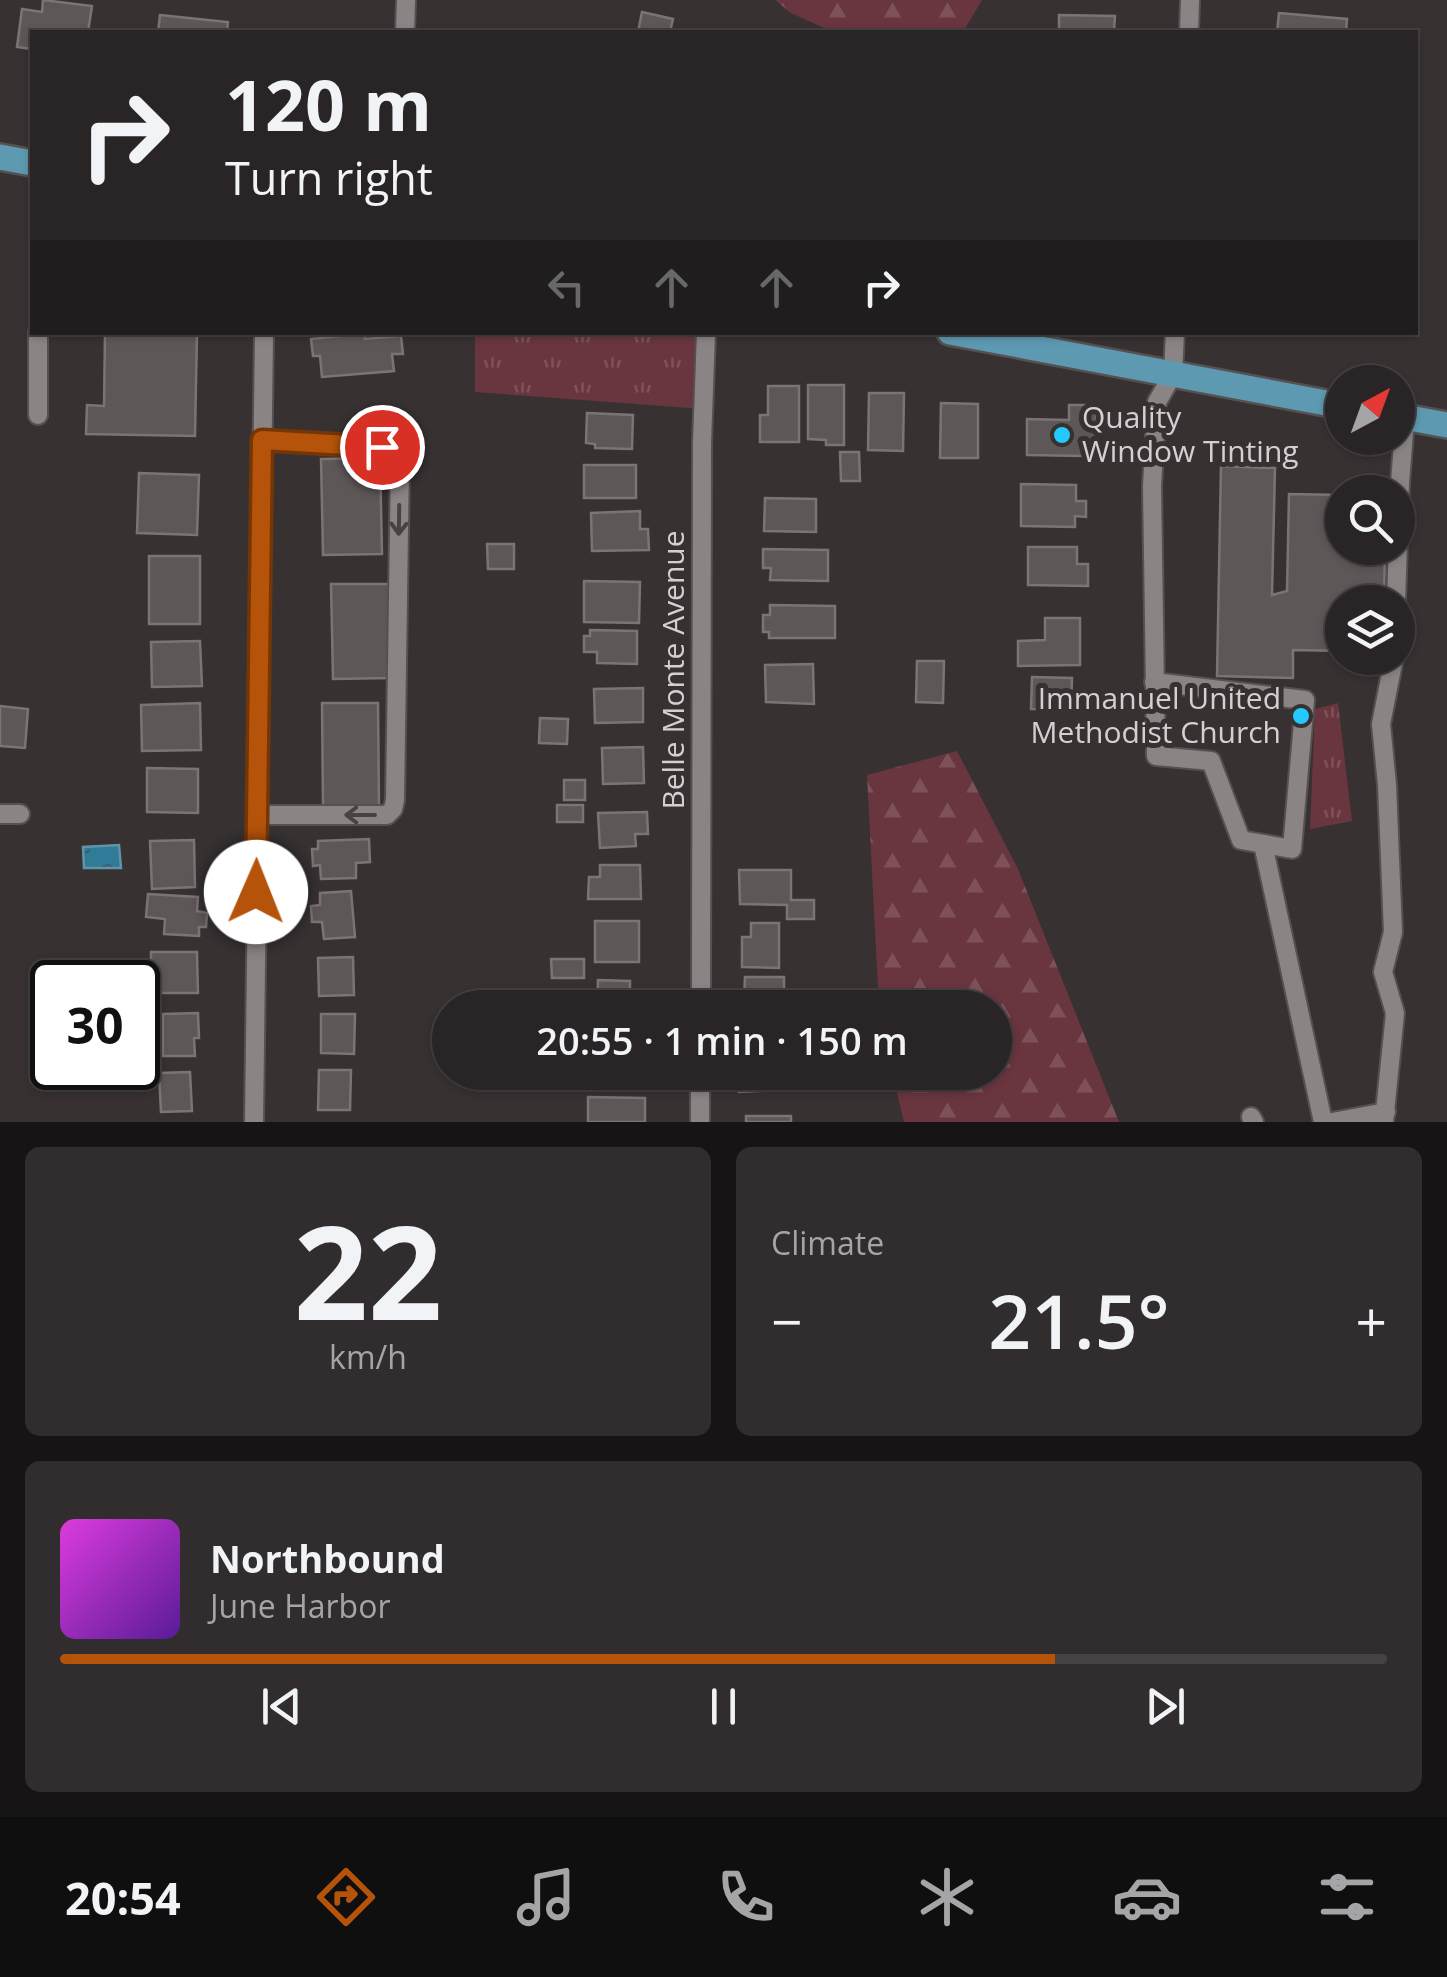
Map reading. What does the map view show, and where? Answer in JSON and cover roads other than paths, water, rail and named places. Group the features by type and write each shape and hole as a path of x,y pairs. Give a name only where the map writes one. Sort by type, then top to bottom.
{"main road":[{"path":"0,156 30,163"},
{"path":"966,335 1325,403"},
{"path":"1415,419 1447,425"}],"street":[{"path":"405,30 406,0"},
{"path":"1189,30 1190,0"},
{"path":"38,335 38,416"},
{"path":"254,1122 264,335"},
{"name":"Belle Monte Avenue","path":"700,990 706,335"},
{"path":"1154,682 1305,700 1292,849 1241,840 1211,761 1156,756 1154,682 1152,486 1157,402 1172,374 1175,335"},
{"path":"257,815 387,815 393,810 400,462 393,452 382,447 262,440"},
{"path":"1397,585 1401,455"},
{"path":"1332,1122 1385,1117 1395,1013 1383,972 1393,932 1381,724 1391,675"},
{"path":"0,814 20,814"},
{"path":"1262,844 1323,1122"},
{"path":"700,1090 700,1122"}],"water":[{"path":"119,845 121,868 84,868 83,847"}],"place":[{"name":"Quality Window Tinting","path":"1062,435"},
{"name":"Immanuel United Methodist Church","path":"1301,716"}]}
